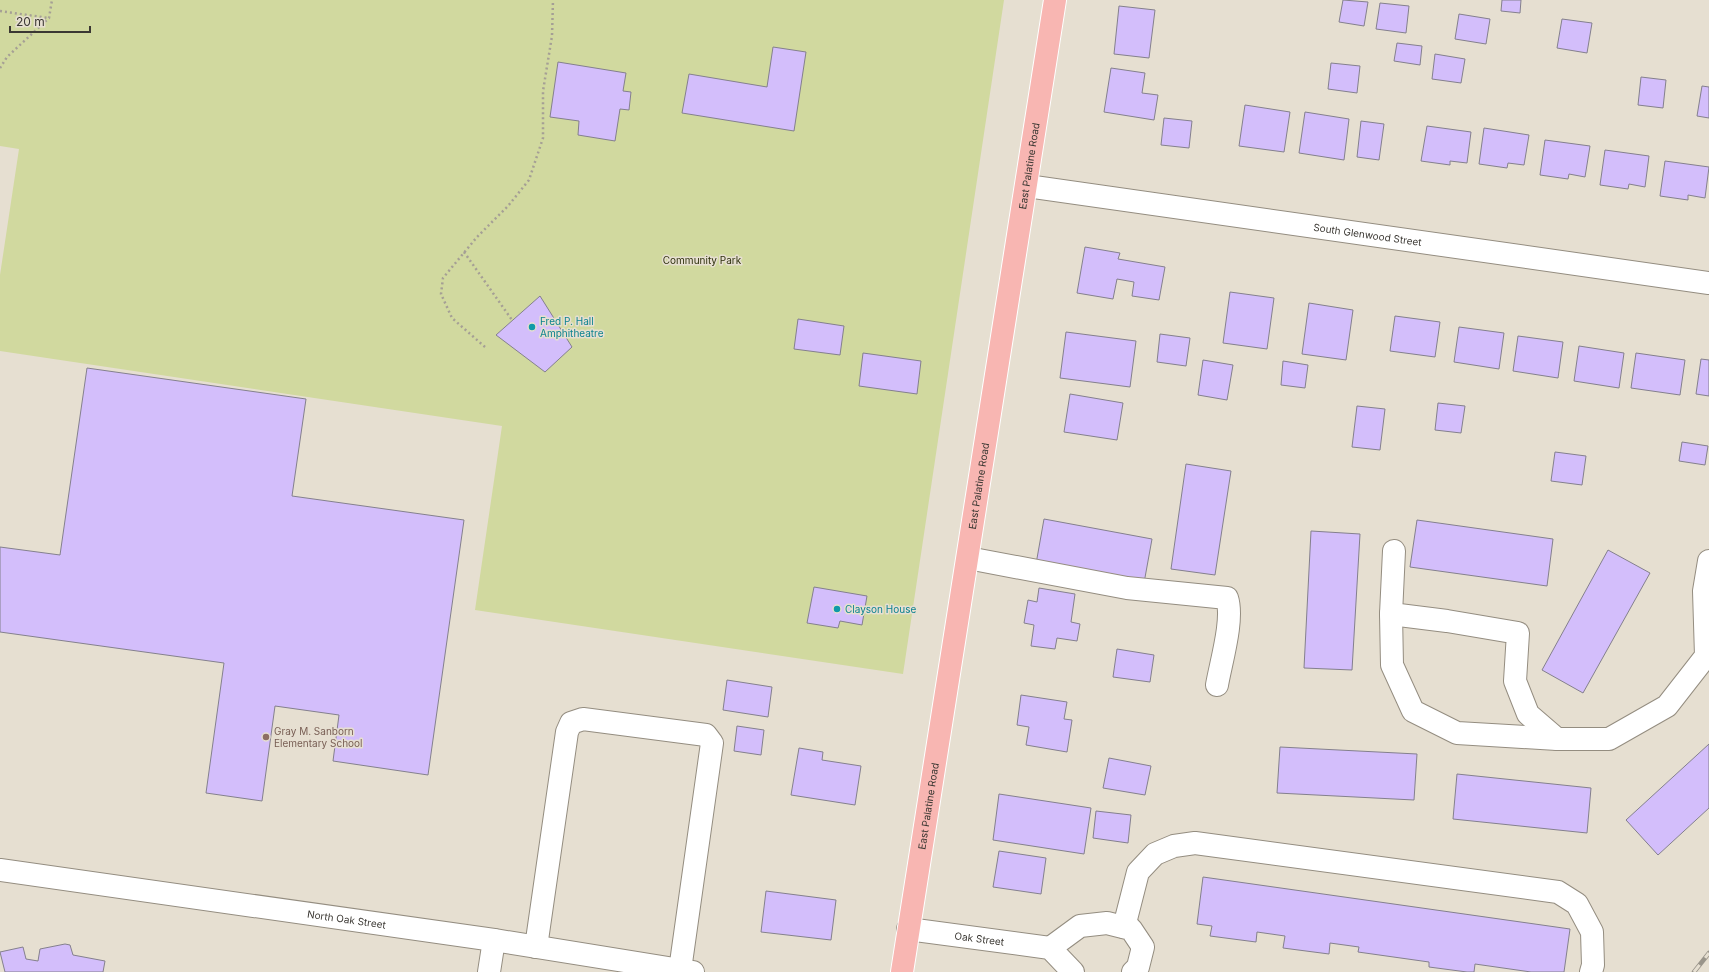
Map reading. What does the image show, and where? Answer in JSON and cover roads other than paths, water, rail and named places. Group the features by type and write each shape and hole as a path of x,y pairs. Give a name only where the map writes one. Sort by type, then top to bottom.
{"main road":[{"name":"East Palatine Road","path":"902,972 1027,186 1055,0"}],"street":[{"name":"South Glenwood Street","path":"1027,186 1709,283"},
{"path":"1394,551 1391,614 1392,665 1413,712 1457,733 1558,739 1609,739 1666,706 1706,656 1704,591 1709,561"},
{"path":"968,558 1127,588 1227,598 1229,618 1217,685"},
{"path":"1391,614 1447,621 1518,633 1515,682 1528,714 1558,739"},
{"path":"536,947 567,732 571,723 583,719 706,735 712,743 686,971"},
{"path":"1124,927 1138,872 1155,854 1174,846 1195,843 1558,892 1577,904 1592,932 1593,965 1591,972"},
{"name":"North Oak Street","path":"0,870 494,940 686,971"},
{"path":"1073,972 1050,948 1080,926 1107,923 1131,929 1144,947 1138,967 1133,972"},
{"name":"Oak Street","path":"908,929 1050,948"},
{"path":"489,972 494,940"}],"railway":[{"path":"1694,972 1709,953"}],"place":[{"name":"Fred P. Hall Amphitheatre","path":"532,327"},
{"name":"Clayson House","path":"837,609"},
{"name":"Gray M. Sanborn Elementary School","path":"266,737"}],"park label":[{"name":"Community Park","path":"702,260"}]}
